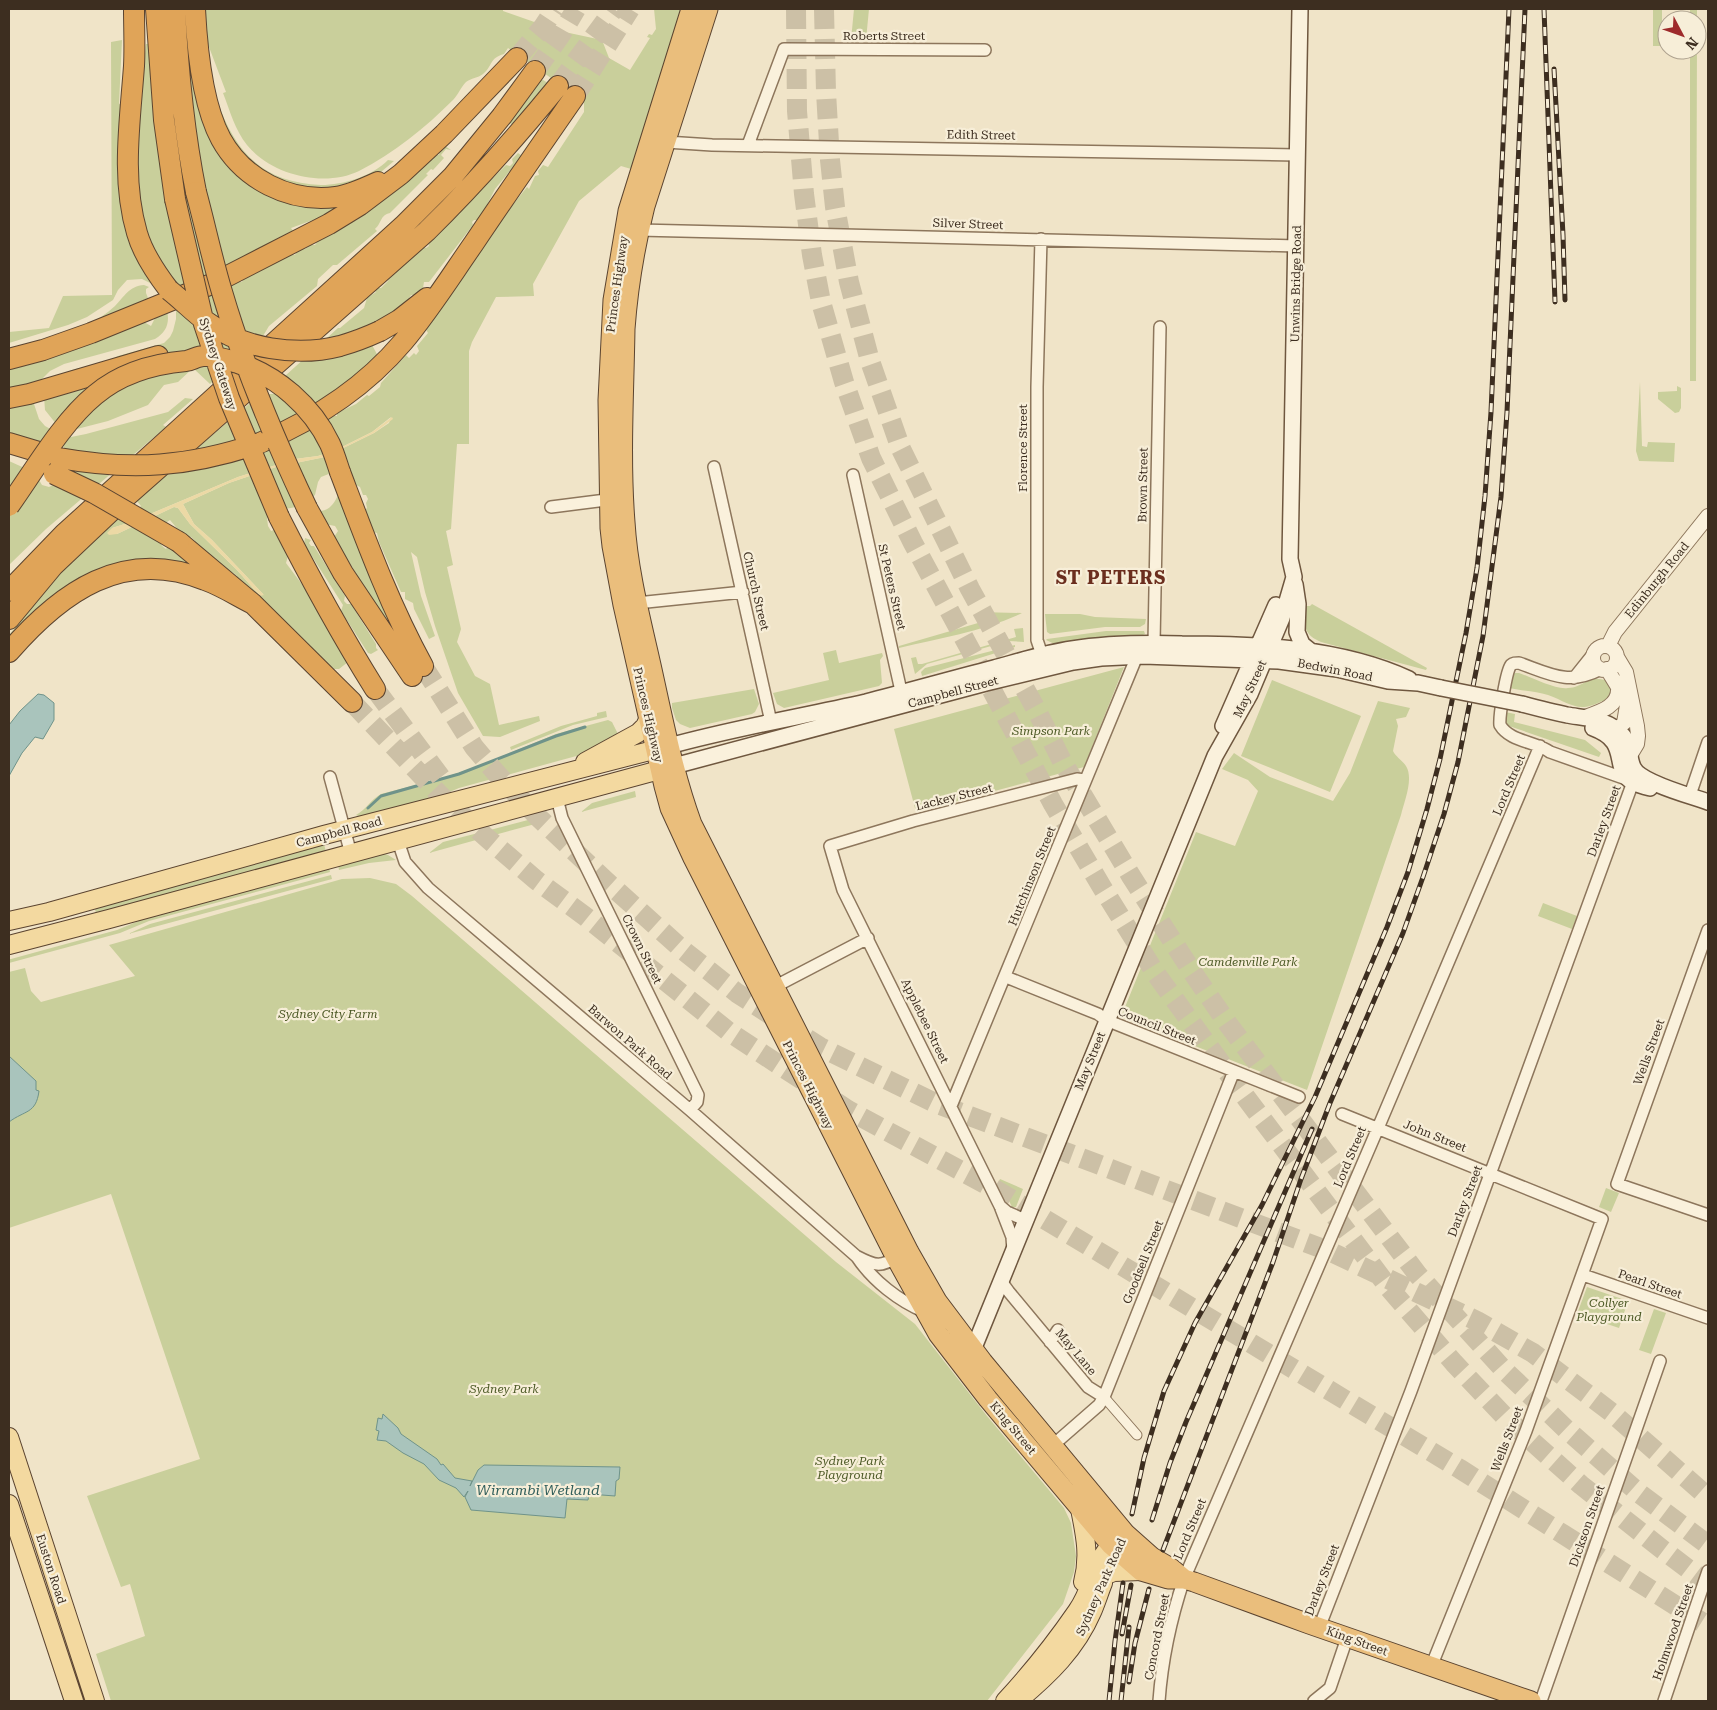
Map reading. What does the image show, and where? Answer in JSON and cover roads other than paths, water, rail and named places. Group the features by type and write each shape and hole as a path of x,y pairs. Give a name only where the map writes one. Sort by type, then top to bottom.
{"highway":[{"path":"134,9 134,65 128,147 130,206 146,255 169,290 208,323 230,336 256,345 281,349 312,350 339,346 380,331 418,306 438,288 475,241"},
{"name":"Sydney Gateway","path":"156,9 164,120 175,199 188,263 207,334 228,398 279,517 314,586 375,689"},
{"name":"Sydney Gateway","path":"175,9 176,39 185,125 196,192 221,291 236,338 255,391 282,456 307,508 343,573 418,671 366,542 330,444 322,430 290,392 269,378 244,366 220,358 204,356"},
{"path":"195,9 198,46 206,97 220,138 232,155 249,172 267,185 290,194 316,198 337,197 360,190 385,178 409,163 444,134"},
{"name":"Princes Highway","path":"691,9 628,211 618,265 610,332 608,400 617,499 667,768 670,808 686,844 924,1312 958,1362"},
{"name":"Princes Highway","path":"663,748 649,718 612,546 610,528 617,499 626,305 639,230 652,182 708,9"},
{"path":"9,359 67,341 214,283 298,240 360,205 400,174 444,134 518,58"},
{"path":"9,591 64,534 403,226 453,176 502,116 535,71"},
{"path":"9,619 53,566 127,496 428,231 473,185 558,86"},
{"path":"9,454 56,466 91,464 128,466 167,465 224,455 262,442 295,427 327,408 356,388 379,368 412,331 575,96"},
{"path":"9,398 29,394 152,357 188,352 204,356"},
{"path":"9,506 68,422 95,395 117,380 142,369 172,362 188,361 204,356"},
{"path":"9,444 56,466 94,493 179,542 253,604 352,702"},
{"path":"9,652 61,601 97,579 118,572 138,569 185,573 206,580 253,604"},
{"name":"Princes Highway","path":"667,768 692,824 774,986 896,1258 936,1301 973,1350"},
{"name":"King Street","path":"973,1350 1125,1533 1152,1557 1171,1568 1184,1579"},
{"name":"King Street","path":"958,1362 1113,1547 1141,1571 1168,1579 1184,1579 1347,1638 1531,1701"}],"main road":[{"name":"Unwins Bridge Road","path":"1261,654 1287,604 1294,577 1290,559 1300,9"},
{"name":"Unwins Bridge Road","path":"1261,654 1290,559"},
{"path":"1294,577 1298,604 1297,632 1302,644 1312,652"},
{"name":"Campbell Street","path":"667,768 902,699 1042,655 1071,649 1119,644 1213,644 1261,654"},
{"name":"Bedwin Road","path":"1261,654 1312,652 1372,665 1418,682 1441,688 1567,715 1585,717 1611,731"},
{"name":"Campbell Street","path":"663,748 771,722 986,683 1073,662 1137,656 1261,654"},
{"name":"Bedwin Road","path":"1261,654 1388,681 1418,682"},
{"name":"May Street","path":"958,1362 973,1350 1215,756 1250,694 1261,654"},
{"name":"Bedwin Road","path":"1567,715 1584,725 1611,731"},
{"path":"566,774 638,733 645,726 649,718"},
{"path":"1611,731 1627,741 1626,758 1622,769 1631,781 1708,808"},
{"name":"Campbell Road","path":"9,921 49,912 344,830 663,748"},
{"path":"1626,758 1636,772 1647,780 1708,802"},
{"name":"Campbell Road","path":"9,945 667,768"},
{"name":"Euston Road","path":"9,1437 95,1701"},
{"name":"Euston Road","path":"9,1504 74,1701"},
{"name":"Sydney Park Road","path":"1065,1626 1081,1587 1087,1560 1087,1544 1080,1509"},
{"name":"Sydney Park Road","path":"1005,1701 1037,1666 1078,1610 1103,1553 1113,1547 1125,1533"},
{"name":"Sydney Park Road","path":"1018,1701 1056,1668 1077,1640 1092,1612 1106,1575 1113,1547"},
{"path":"1106,1575 1114,1572 1141,1571"}],"street":[{"name":"Roberts Street","path":"748,145 784,50 985,50"},
{"name":"Edith Street","path":"666,142 1297,154"},
{"name":"Silver Street","path":"639,230 1297,246"},
{"name":"Florence Street","path":"1041,240 1037,387 1037,640 1042,655"},
{"name":"Brown Street","path":"1154,643 1160,327"},
{"name":"Church Street","path":"714,467 771,722"},
{"name":"St Peters Street","path":"852,475 902,699"},
{"path":"550,507 617,499"},
{"name":"Edinburgh Road","path":"1608,646 1615,632 1708,516"},
{"path":"637,603 743,592"},
{"path":"1541,746 1552,746 1606,765 1626,758 1637,744 1638,736 1626,672 1615,651 1608,646 1599,647 1574,678"},
{"path":"1585,717 1607,709 1617,698 1618,687 1604,669 1595,664 1594,653"},
{"name":"Hutchinson Street","path":"951,1106 1006,977 1137,656"},
{"path":"1617,657 1614,665 1591,674 1569,679 1518,663 1511,665 1499,723 1512,736 1541,746 1550,752 1631,781"},
{"path":"1611,731 1624,723 1628,705 1629,686"},
{"path":"1690,795 1708,742"},
{"name":"Lord Street","path":"1184,1579 1541,746"},
{"path":"330,777 351,854"},
{"name":"Lackey Street","path":"830,846 922,819 1077,779 1085,780"},
{"name":"Darley Street","path":"1319,1628 1411,1391 1631,781"},
{"name":"Crown Street","path":"557,798 562,818 698,1095 697,1102 690,1110"},
{"name":"Barwon Park Road","path":"398,841 405,862 428,888 690,1110 856,1256 867,1271 882,1284 908,1304 924,1312"},
{"name":"Applebee Street","path":"830,846 843,890 991,1186 1012,1237 1013,1251"},
{"name":"Wells Street","path":"1708,930 1616,1184 1708,1215"},
{"path":"774,986 868,938"},
{"name":"Council Street","path":"1006,977 1098,1014 1106,1020 1299,1097"},
{"name":"Goodsell Street","path":"1052,1446 1099,1405 1104,1398 1234,1071"},
{"name":"John Street","path":"1342,1114 1602,1219"},
{"path":"1000,1206 1007,1212 1026,1220"},
{"name":"Wells Street","path":"1431,1667 1526,1431 1602,1219"},
{"name":"Barwon Park Road","path":"856,1256 874,1265 896,1258"},
{"path":"882,1284 880,1275 896,1258"},
{"name":"Pearl Street","path":"1582,1275 1708,1318"},
{"name":"May Lane","path":"1001,1281 1088,1387 1104,1398 1137,1435"},
{"path":"1050,1342 1058,1330"},
{"name":"Dickson Street","path":"1541,1701 1660,1360"},
{"name":"Holmwood Street","path":"1664,1701 1708,1572"},
{"name":"Concord Street","path":"1159,1701 1162,1669 1184,1579"},
{"path":"1314,1701 1330,1688 1347,1638"}],"water":[{"path":"38,694 44,695 54,703 54,720 43,739 35,737 22,753 9,776 9,725 20,711"},
{"path":"9,1056 36,1081 36,1090 39,1091 38,1098 32,1108 9,1122"},
{"name":"Wirrambi Wetland","path":"383,1414 398,1428 401,1434 437,1459 455,1478 472,1481 470,1486 478,1470 484,1465 620,1467 619,1479 616,1481 615,1496 589,1494 588,1500 567,1499 565,1518 471,1510 465,1497 468,1491 464,1497 456,1488 439,1480 424,1464 386,1441 377,1440 379,1431 376,1430 378,1418 382,1419"}],"waterway":[{"path":"368,808 381,796 459,774 556,736 585,727"}],"tunnel":[{"path":"517,58 543,27 555,9"},
{"path":"535,71 560,36 576,9"},
{"path":"558,86 614,9"},
{"path":"575,96 630,9"},
{"path":"796,9 797,111 804,194 812,255 821,302 844,382 871,458 913,543 1053,804 1156,974 1389,1288 1454,1363 1508,1420 1581,1485 1708,1584"},
{"path":"824,9 826,92 835,207 849,282 870,361 901,449 970,589 1037,711 1062,761 1131,876 1228,1024 1418,1275 1503,1369 1567,1430 1640,1494 1708,1545"},
{"path":"423,666 474,747 539,818 684,951 737,993 820,1047 935,1103 1331,1252 1477,1321 1533,1353 1611,1412 1708,1497"},
{"path":"375,689 445,783"},
{"path":"352,702 439,794 487,838 536,880 586,917 729,1032 848,1110 991,1187 1460,1469 1708,1626"}],"railway":[{"path":"1132,1514 1144,1458 1164,1391 1195,1323 1262,1205 1315,1097 1387,927 1408,872 1440,759 1466,633 1477,568 1485,496 1491,412 1509,9"},
{"path":"1163,1550 1273,1262 1301,1179 1330,1103 1403,933 1444,814 1458,762 1483,636 1501,497 1507,412 1525,9"},
{"path":"1544,9 1555,302"},
{"path":"1554,69 1565,300"},
{"path":"1152,1520 1170,1463 1186,1422 1312,1129"},
{"path":"1109,1701 1123,1583"},
{"path":"1122,1634 1131,1585"},
{"path":"1129,1682 1135,1643 1149,1589"},
{"path":"1121,1701 1129,1627"}],"district":[{"name":"ST PETERS","path":"1111,578"}],"park label":[{"name":"Simpson Park","path":"1051,731"},
{"name":"Camdenville Park","path":"1248,962"},
{"name":"Sydney City Farm","path":"328,1014"},
{"name":"Collyer Playground","path":"1609,1310"},
{"name":"Sydney Park","path":"504,1389"},
{"name":"Sydney Park Playground","path":"850,1468"}]}
